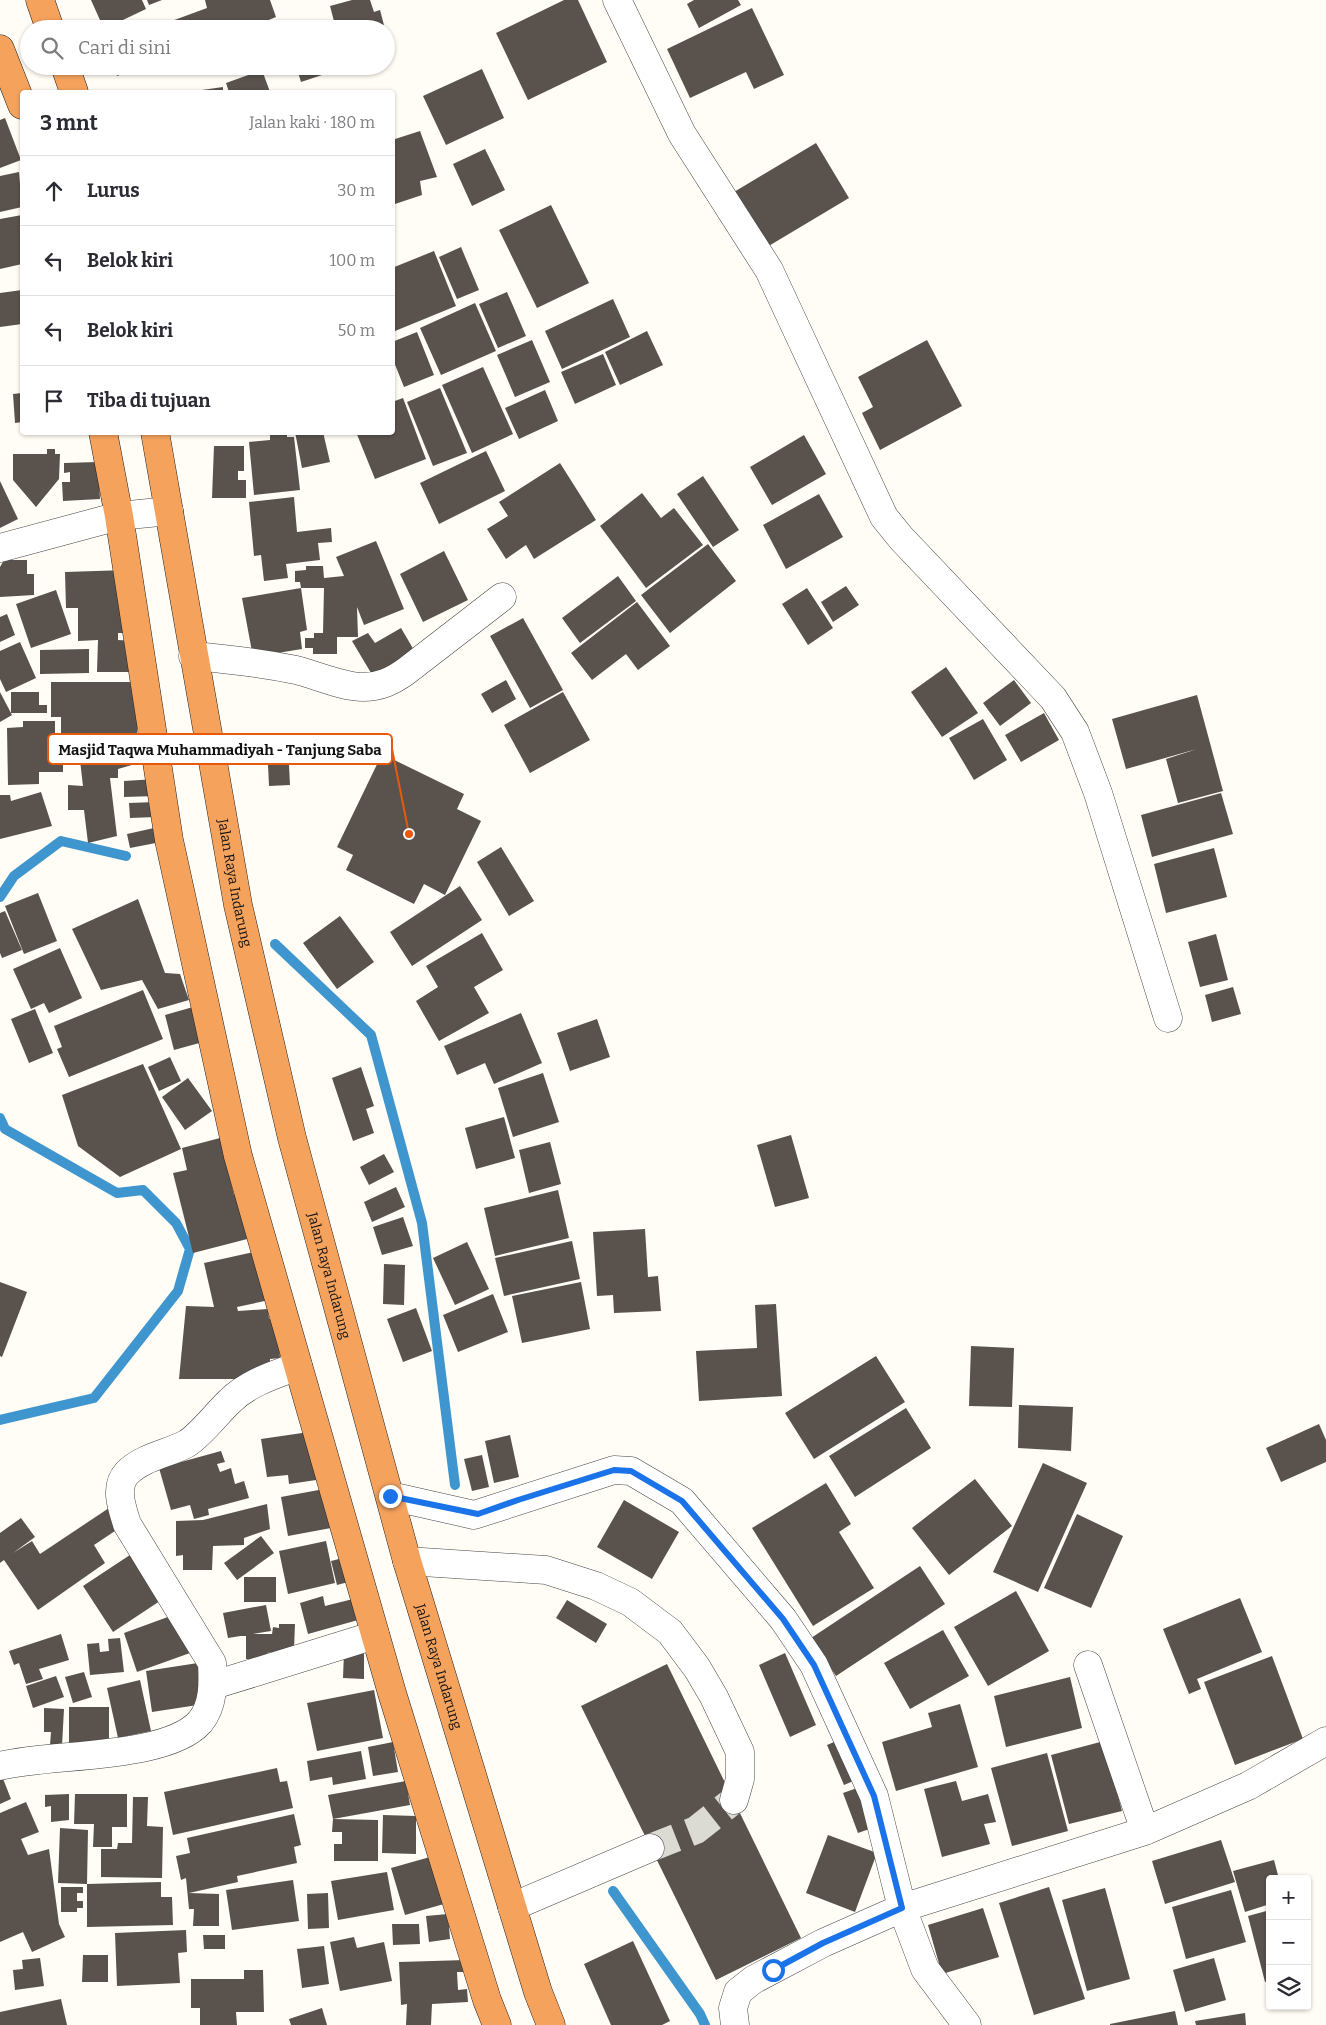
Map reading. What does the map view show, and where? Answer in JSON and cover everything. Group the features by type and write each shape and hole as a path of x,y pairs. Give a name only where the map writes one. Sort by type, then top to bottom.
{"highway":[{"path":"40,0 47,20"},
{"path":"0,49 20,101"},
{"path":"68,75 73,90"},
{"path":"104,435 119,516 169,840 238,1156 375,1635 487,2000 497,2025"},
{"name":"Jalan Raya Indarung","path":"156,435 238,905 290,1128 407,1561 538,1992 551,2025"}],"street":[{"path":"617,0 682,134 769,270 884,517 901,538 1053,698 1075,732 1098,793 1168,1018"},
{"path":"0,548 119,516 169,511"},
{"path":"193,656 250,662 361,687 377,686 391,682 502,597"},
{"path":"0,1766 134,1750 185,1735 200,1721 209,1707 214,1685 212,1663 127,1524 120,1499 121,1485 127,1474 148,1460 187,1443 232,1399 262,1380 298,1366"},
{"path":"390,1496 478,1514 614,1470 631,1471 682,1501 783,1619 814,1665 874,1796 902,1908 925,1969 967,2025"},
{"path":"407,1561 546,1570 596,1586 630,1602 670,1632 697,1668 722,1711 740,1752 740,1779 734,1800"},
{"path":"214,1685 375,1635"},
{"path":"1088,1665 1145,1831"},
{"path":"735,2025 733,2008 735,1997 754,1980 823,1943 902,1908 1145,1831 1248,1786 1326,1741"},
{"path":"512,1907 650,1848"}],"building":[{"path":"91,0 142,0 146,9 123,20 100,20"},
{"path":"147,0 162,0 149,5"},
{"path":"205,0 270,0 276,17 269,20 174,20 207,8"},
{"path":"352,0 370,0 374,12 380,10 383,20 334,20 330,6"},
{"path":"564,0 578,0 607,62 528,100 496,33"},
{"path":"694,0 738,0 741,5 699,28 687,4"},
{"path":"752,8 784,75 754,89 746,72 690,98 667,49"},
{"path":"482,69 504,118 446,145 423,96"},
{"path":"248,75 264,75 269,90 228,90 226,83"},
{"path":"299,75 322,75 301,82"},
{"path":"223,87 223,90 202,90"},
{"path":"5,118 20,160 0,168 0,120"},
{"path":"420,131 437,177 420,181 422,195 395,204 395,139"},
{"path":"816,143 849,198 767,247 734,192"},
{"path":"485,149 505,190 472,206 453,164"},
{"path":"19,172 20,207 0,212 0,176"},
{"path":"551,205 589,283 537,308 499,230"},
{"path":"20,215 20,264 0,269 0,219"},
{"path":"461,247 479,290 457,299 439,257"},
{"path":"434,251 456,306 395,331 395,267"},
{"path":"20,290 20,324 0,327 0,293"},
{"path":"507,292 526,336 498,348 479,304"},
{"path":"613,299 630,337 562,369 545,331"},
{"path":"475,303 496,351 441,375 420,328"},
{"path":"647,331 663,365 620,385 605,352"},
{"path":"417,332 434,375 404,387 395,364 395,341"},
{"path":"532,340 550,382 515,397 497,355"},
{"path":"927,340 962,406 880,450 862,413 873,407 858,377"},
{"path":"603,354 616,385 575,404 561,372"},
{"path":"483,367 513,434 472,453 442,385"},
{"path":"440,388 467,453 433,466 407,402"},
{"path":"545,390 558,421 519,439 505,408"},
{"path":"20,393 20,422 15,423 13,394"},
{"path":"403,398 426,459 375,479 357,435 395,435 395,401"},
{"path":"270,435 294,437 300,490 254,495 249,442 270,440"},
{"path":"296,435 324,435 330,462 302,468"},
{"path":"804,435 826,474 772,505 750,467"},
{"path":"214,446 244,446 244,471 238,471 238,480 246,480 246,498 212,498"},
{"path":"47,449 55,449 55,454 60,454 59,479 36,507 13,480 13,454 47,454"},
{"path":"486,451 505,491 439,524 420,483"},
{"path":"98,462 100,499 63,501 62,482 70,482 70,472 64,473 64,463"},
{"path":"560,463 596,520 534,559 526,545 506,559 487,529 508,516 499,502"},
{"path":"703,476 739,530 713,547 677,494"},
{"path":"0,481 18,519 0,528"},
{"path":"642,493 661,518 674,508 703,545 646,588 600,526"},
{"path":"819,494 843,537 786,569 763,525"},
{"path":"294,497 297,532 331,528 332,542 318,543 320,560 286,564 288,578 264,581 261,555 254,556 249,502"},
{"path":"376,541 404,609 364,625 357,607 358,637 337,637 337,654 313,654 313,648 305,648 305,638 314,638 314,633 323,633 324,588 301,588 300,582 295,582 295,571 306,570 306,566 323,566 324,578 344,576 336,557"},
{"path":"708,544 736,581 670,633 641,595"},
{"path":"444,551 468,600 423,622 400,574"},
{"path":"4,560 27,560 27,574 34,574 34,595 0,597 0,567"},
{"path":"127,570 127,633 118,633 118,640 134,641 133,672 97,672 98,640 78,641 78,608 66,608 65,572"},
{"path":"618,576 636,601 580,643 562,618"},
{"path":"846,586 859,605 833,622 821,602"},
{"path":"301,588 307,630 300,632 302,649 253,657 242,598"},
{"path":"807,588 833,628 808,645 782,604"},
{"path":"56,590 71,634 31,648 16,604"},
{"path":"637,602 670,646 638,670 626,654 592,680 571,653"},
{"path":"7,614 15,635 0,642 0,617"},
{"path":"523,618 563,690 530,708 490,636"},
{"path":"401,628 418,657 377,683 352,641 368,633 375,643"},
{"path":"20,642 36,678 6,692 0,679 0,651"},
{"path":"89,649 89,673 40,674 40,650"},
{"path":"946,667 978,713 942,737 911,692"},
{"path":"506,680 516,699 492,713 481,694"},
{"path":"1014,680 1031,703 1000,726 983,703"},
{"path":"51,682 137,682 137,735 61,734 61,717 51,717"},
{"path":"0,692 12,715 0,722"},
{"path":"11,692 39,692 39,705 47,705 47,713 11,713"},
{"path":"563,692 590,740 530,773 504,725"},
{"path":"1197,695 1223,791 1178,803 1166,759 1197,749 1126,769 1112,719"},
{"path":"1044,713 1059,740 1021,762 1005,735"},
{"path":"983,719 1007,760 974,780 949,738"},
{"path":"23,721 55,721 55,744 63,744 63,772 39,772 39,784 8,785 7,728 23,727"},
{"path":"78,743 103,743 104,756 142,748 142,762 118,769 118,778 110,778 117,836 88,843 84,810 68,810 68,785 83,786"},
{"path":"382,754 464,794 457,809 481,821 445,895 424,884 414,904 346,870 353,855 337,847"},
{"path":"268,765 289,765 290,785 269,786"},
{"path":"156,779 156,796 124,797 124,781"},
{"path":"41,792 52,826 0,839 0,795 10,795 11,801"},
{"path":"1221,793 1233,834 1152,857 1141,815"},
{"path":"155,802 156,817 130,818 129,803"},
{"path":"163,826 166,841 130,848 127,834"},
{"path":"501,847 534,901 509,916 477,862"},
{"path":"1214,848 1227,897 1166,913 1154,864"},
{"path":"460,886 482,920 412,966 390,932"},
{"path":"38,893 57,941 24,954 5,906"},
{"path":"138,899 165,973 180,974 189,1000 158,1009 142,980 101,990 72,929"},
{"path":"5,911 22,950 2,958 0,953 0,913"},
{"path":"340,916 374,962 337,989 303,943"},
{"path":"482,933 503,970 474,987 489,1013 439,1041 416,1001 438,987 426,966"},
{"path":"1216,934 1228,980 1200,987 1188,942"},
{"path":"60,948 82,998 49,1013 44,1003 31,1009 13,969"},
{"path":"1233,987 1241,1014 1212,1022 1205,995"},
{"path":"143,990 163,1039 69,1077 57,1049 62,1047 54,1026"},
{"path":"193,1007 203,1042 174,1050 165,1015"},
{"path":"35,1009 53,1053 29,1063 11,1019"},
{"path":"521,1013 542,1063 494,1084 485,1063 457,1075 444,1046"},
{"path":"597,1019 610,1057 570,1071 557,1033"},
{"path":"170,1057 181,1081 159,1091 148,1067"},
{"path":"143,1064 181,1149 120,1177 78,1146 62,1095"},
{"path":"361,1067 374,1106 366,1109 374,1133 353,1141 332,1078"},
{"path":"543,1073 559,1122 513,1137 498,1088"},
{"path":"188,1078 212,1111 185,1130 162,1097"},
{"path":"504,1117 515,1158 476,1169 465,1128"},
{"path":"791,1135 809,1198 775,1207 757,1145"},
{"path":"220,1138 234,1195 244,1192 255,1237 193,1253 173,1173 187,1170 182,1148"},
{"path":"550,1142 561,1184 529,1193 519,1150"},
{"path":"384,1154 394,1172 369,1185 360,1167"},
{"path":"396,1187 405,1207 372,1222 364,1202"},
{"path":"558,1190 569,1238 495,1256 484,1208"},
{"path":"403,1217 413,1246 382,1255 373,1227"},
{"path":"645,1229 648,1277 658,1276 661,1311 614,1313 613,1295 597,1296 593,1232"},
{"path":"572,1241 580,1279 504,1296 495,1258"},
{"path":"467,1242 489,1289 455,1305 433,1258"},
{"path":"263,1250 274,1299 237,1307 238,1311 268,1309 269,1319 277,1318 280,1358 270,1359 270,1367 252,1369 253,1375 249,1379 179,1379 186,1306 214,1307 204,1263"},
{"path":"384,1264 405,1265 404,1305 383,1304"},
{"path":"0,1282 27,1292 2,1357 0,1356"},
{"path":"581,1282 590,1329 522,1343 512,1296"},
{"path":"493,1294 508,1332 458,1352 443,1315"},
{"path":"776,1304 782,1396 699,1401 696,1351 757,1348 755,1305"},
{"path":"416,1308 432,1351 403,1362 387,1319"},
{"path":"971,1346 1014,1348 1012,1407 969,1406"},
{"path":"876,1356 905,1402 814,1459 785,1413"},
{"path":"1019,1405 1073,1407 1071,1451 1018,1448"},
{"path":"906,1408 931,1448 855,1497 829,1456"},
{"path":"1319,1424 1326,1440 1326,1462 1281,1482 1266,1448"},
{"path":"316,1431 323,1479 289,1484 288,1475 267,1477 261,1439"},
{"path":"510,1435 519,1477 494,1483 485,1441"},
{"path":"221,1451 225,1462 217,1464 220,1472 231,1468 235,1484 244,1481 249,1498 208,1509 209,1515 194,1519 190,1505 171,1510 159,1468"},
{"path":"482,1455 489,1487 472,1491 464,1459"},
{"path":"1043,1463 1087,1483 1038,1592 993,1572"},
{"path":"975,1479 1012,1526 949,1575 912,1528"},
{"path":"826,1483 851,1524 839,1532 874,1588 813,1626 752,1528"},
{"path":"324,1489 331,1528 288,1536 281,1497"},
{"path":"624,1500 679,1532 652,1579 597,1547"},
{"path":"267,1504 270,1529 244,1538 244,1545 213,1546 212,1570 183,1570 183,1555 176,1556 176,1521 203,1520"},
{"path":"112,1506 124,1525 94,1545 105,1563 38,1610 4,1560 0,1563 0,1533 21,1518 35,1537 13,1553 32,1541 40,1554"},
{"path":"1077,1514 1123,1536 1091,1608 1044,1588"},
{"path":"261,1536 274,1553 237,1580 224,1563"},
{"path":"326,1541 335,1583 288,1594 279,1551"},
{"path":"136,1551 166,1597 113,1632 83,1586"},
{"path":"347,1557 352,1581 337,1585 331,1561"},
{"path":"920,1566 945,1604 836,1676 811,1638"},
{"path":"244,1577 276,1577 276,1602 244,1602"},
{"path":"1016,1591 1049,1651 988,1686 954,1627"},
{"path":"323,1596 325,1606 353,1599 358,1620 308,1634 300,1603"},
{"path":"1240,1598 1262,1652 1197,1679 1201,1689 1189,1694 1163,1629"},
{"path":"567,1600 607,1624 596,1643 556,1618"},
{"path":"266,1605 271,1631 228,1638 223,1613"},
{"path":"176,1614 190,1653 137,1672 124,1633"},
{"path":"279,1624 295,1624 294,1649 267,1653 267,1663 250,1663 250,1659 246,1659 246,1634 272,1634 273,1627 279,1628"},
{"path":"943,1630 969,1676 910,1709 884,1663"},
{"path":"61,1634 69,1660 39,1669 43,1679 26,1684 19,1663 14,1665 9,1651"},
{"path":"120,1638 124,1672 90,1675 87,1644 99,1643 100,1652 109,1651 108,1639"},
{"path":"344,1652 364,1653 364,1679 343,1678"},
{"path":"785,1653 816,1725 790,1737 759,1665"},
{"path":"1272,1656 1303,1739 1235,1765 1204,1682"},
{"path":"198,1663 204,1704 152,1712 146,1671"},
{"path":"667,1664 801,1938 716,1980 581,1706"},
{"path":"84,1672 92,1697 73,1703 65,1677"},
{"path":"56,1676 64,1697 33,1708 26,1686"},
{"path":"1070,1677 1082,1728 1006,1747 994,1696"},
{"path":"140,1680 151,1731 118,1738 107,1688"},
{"path":"374,1690 383,1738 317,1751 307,1703"},
{"path":"960,1704 978,1767 896,1791 882,1742 932,1727 928,1713"},
{"path":"69,1707 109,1707 109,1743 69,1743"},
{"path":"44,1708 64,1709 62,1746 50,1745 51,1732 44,1732"},
{"path":"841,1739 858,1779 844,1785 827,1745"},
{"path":"1104,1741 1122,1811 1069,1824 1051,1755"},
{"path":"393,1742 398,1772 373,1776 368,1747"},
{"path":"361,1751 366,1779 333,1785 332,1777 310,1781 307,1761"},
{"path":"1047,1753 1068,1831 1012,1846 991,1768"},
{"path":"277,1768 280,1782 287,1781 293,1808 173,1835 164,1792"},
{"path":"0,1771 11,1799 0,1804"},
{"path":"406,1781 410,1805 333,1819 328,1795"},
{"path":"956,1781 962,1801 988,1794 996,1822 984,1824 990,1844 942,1857 924,1789"},
{"path":"860,1787 875,1827 858,1833 843,1793"},
{"path":"69,1794 69,1820 51,1822 51,1806 45,1807 45,1795"},
{"path":"75,1794 127,1794 127,1827 112,1827 112,1847 93,1847 94,1824 74,1824"},
{"path":"133,1797 148,1797 147,1826 163,1827 162,1878 101,1877 101,1849 117,1849 118,1843 132,1843"},
{"path":"26,1802 39,1832 21,1839 28,1855 49,1849 59,1924 65,1937 32,1952 23,1932 0,1942 0,1813"},
{"path":"294,1814 301,1845 294,1847 297,1863 237,1876 238,1882 189,1893 219,1894 219,1926 193,1926 194,1909 189,1909 186,1878 181,1880 176,1856 190,1853 187,1838"},
{"path":"383,1815 416,1816 416,1854 382,1853"},
{"path":"333,1819 378,1820 378,1861 334,1861 334,1844 342,1844 342,1832 332,1832"},
{"path":"60,1828 88,1830 87,1884 58,1883"},
{"path":"828,1835 877,1853 855,1912 806,1893"},
{"path":"1221,1840 1235,1882 1165,1904 1152,1861"},
{"path":"430,1857 444,1904 405,1915 391,1868"},
{"path":"1274,1860 1278,1875 1266,1875 1266,1905 1245,1912 1233,1871"},
{"path":"387,1872 394,1910 338,1920 331,1881"},
{"path":"293,1880 299,1921 232,1930 226,1890"},
{"path":"161,1882 161,1897 172,1897 173,1925 87,1927 87,1884"},
{"path":"61,1887 83,1887 83,1893 77,1893 77,1901 83,1901 83,1908 77,1908 77,1912 61,1912"},
{"path":"1049,1887 1085,1999 1034,2015 999,1903"},
{"path":"1105,1888 1130,1979 1087,1991 1062,1900"},
{"path":"1231,1890 1246,1942 1186,1959 1172,1907"},
{"path":"328,1893 329,1928 308,1929 307,1894"},
{"path":"983,1908 999,1957 942,1974 928,1925"},
{"path":"1266,1911 1265,1982 1248,1916"},
{"path":"448,1914 450,1939 429,1942 426,1916"},
{"path":"392,1924 419,1924 420,1944 393,1945"},
{"path":"186,1930 187,1952 178,1953 180,1983 117,1986 115,1933"},
{"path":"203,1935 225,1935 225,1949 204,1949"},
{"path":"354,1937 357,1948 384,1942 392,1981 340,1991 330,1942"},
{"path":"633,1941 670,2021 662,2025 611,2025 584,1964"},
{"path":"324,1946 329,1984 302,1988 297,1949"},
{"path":"83,1955 108,1955 108,1982 82,1982"},
{"path":"40,1958 44,1986 15,1990 13,1970 23,1969 22,1960"},
{"path":"1214,1958 1226,2000 1185,2012 1173,1970"},
{"path":"466,1960 467,1972 457,1972 458,1990 467,1989 468,2002 432,2004 431,2025 406,2025 407,2004 401,2005 399,1962"},
{"path":"244,1970 263,1970 264,2012 236,2012 237,2025 200,2025 200,2008 191,2008 191,1979 244,1979"},
{"path":"61,1999 67,2025 0,2025 0,2012"},
{"path":"322,2008 327,2025 291,2025 289,2019"},
{"path":"1175,2011 1178,2025 1110,2025 1110,2024"},
{"path":"1245,2013 1246,2025 1196,2025 1195,2021"}],"waterway":[{"path":"0,897 14,876 61,841 126,856"},
{"path":"275,944 371,1035 422,1223 455,1485"},
{"path":"0,1118 5,1129 117,1193 143,1190 176,1223 190,1249 178,1291 94,1398 0,1420"},
{"path":"613,1891 700,2014 705,2025"}],"tunnel":[{"path":"650,1848 696,1830 734,1800"}],"place":[{"name":"Masjid Taqwa Muhammadiyah - Tanjung Saba","path":"409,834"}],"route":[{"path":"390,1496 474,1515 486,1513 518,1500 614,1470 631,1471 682,1501 783,1619 814,1665 874,1796 888,1859 902,1908 823,1943 773,1970"}]}
